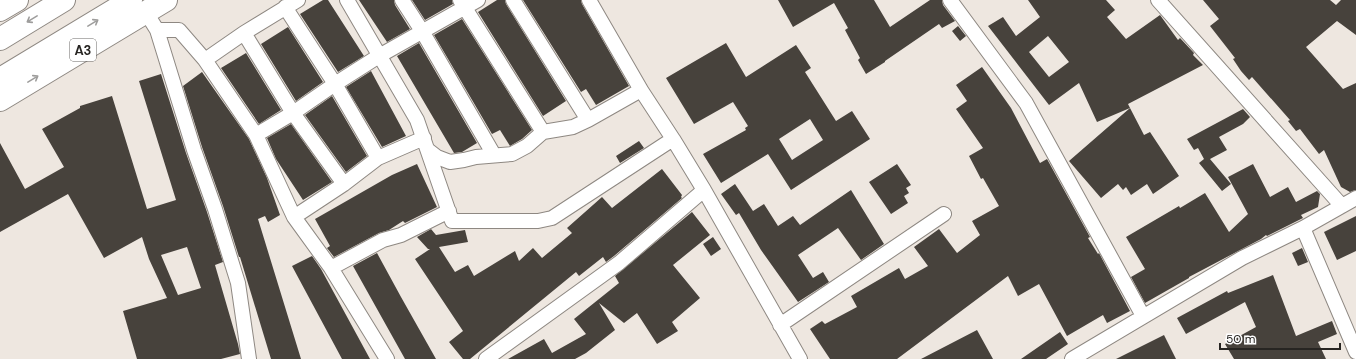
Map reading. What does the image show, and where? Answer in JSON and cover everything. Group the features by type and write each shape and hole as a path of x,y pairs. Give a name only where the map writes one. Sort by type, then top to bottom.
{"main road":[{"path":"0,10 17,0"},
{"path":"0,39 64,0"},
{"name":"A3","path":"0,100 166,0"},
{"name":"A3","path":"0,79 144,14"}],"street":[{"path":"347,0 417,120 452,221 538,221 552,218 673,139"},
{"path":"402,0 422,31 494,155"},
{"path":"256,135 293,113 379,56 422,31 462,4 478,0"},
{"path":"514,0 588,120"},
{"path":"589,0 641,90 704,190 800,359"},
{"path":"950,0 1026,103 1143,316"},
{"path":"1158,0 1342,206"},
{"path":"205,60 244,33 292,3 335,84 378,158"},
{"path":"462,4 543,132"},
{"path":"144,14 178,30 205,60 256,135 294,217 331,268 387,359"},
{"path":"144,14 215,209 238,283 249,359"},
{"path":"244,33 293,113 344,184"},
{"path":"426,144 437,157 450,162 494,155 505,156 512,154 526,146 543,132 573,127 641,90"},
{"path":"294,217 344,184 378,158 426,144"},
{"path":"486,359 619,263 704,190"},
{"path":"1072,359 1242,258 1303,228 1356,198"},
{"path":"331,268 383,240 401,235 449,211"},
{"path":"780,324 944,214"},
{"path":"1303,228 1356,352"}],"building":[{"path":"323,0 328,0 364,56 338,72 300,14"},
{"path":"359,0 394,0 395,5 410,29 387,42"},
{"path":"412,0 452,0 453,4 425,20"},
{"path":"497,0 505,0 506,4 566,101 543,116 478,12"},
{"path":"523,0 581,0 629,86 596,105 586,89 581,92"},
{"path":"778,0 874,0 890,27 930,0 942,0 943,5 955,21 942,28 939,24 866,74 858,60 860,58 845,30 848,28 834,3 793,27"},
{"path":"1028,0 1106,0 1115,10 1107,17 1126,39 1160,15 1178,40 1180,38 1203,65 1128,104 1130,108 1097,122 1079,83 1049,105 988,26 1003,17 1016,36 1040,17","holes":["1048,36 1069,62 1049,77 1029,52"]},
{"path":"1203,0 1330,0 1336,5 1341,0 1356,0 1356,35 1337,21 1306,47 1343,89 1356,83 1356,190 1350,192 1341,187 1324,150 1319,154 1300,129 1296,131 1288,121 1290,120 1252,77 1249,80 1241,71 1233,59 1235,58 1210,26 1219,19"},
{"path":"462,19 532,130 522,139 510,146 500,130 492,134 434,35"},
{"path":"958,26 966,36 960,41 952,31"},
{"path":"288,27 323,82 296,101 261,44"},
{"path":"419,43 477,143 462,152 454,153 397,56"},
{"path":"726,43 746,77 796,45 811,68 805,72 836,121 852,111 870,139 791,190 768,154 721,183 703,154 746,130 745,128 748,126 733,102 694,124 666,78","holes":["810,119 823,140 792,160 779,139"]},
{"path":"246,53 281,110 259,124 221,68"},
{"path":"982,67 1011,108 1040,163 1047,159 1090,237 1088,238 1098,254 1099,253 1130,311 1107,323 1103,315 1067,336 1039,284 1018,296 1008,276 897,359 830,359 810,329 822,321 825,324 857,307 851,296 899,268 905,279 928,266 914,247 939,229 957,253 980,235 972,221 999,206 983,178 981,179 969,156 983,148 956,109 967,101 956,85"},
{"path":"371,71 406,136 382,147 346,87"},
{"path":"202,72 249,139 267,178 280,215 268,222 265,216 258,219 301,359 271,359 240,257 202,147 183,86"},
{"path":"161,74 223,262 215,265 240,354 221,359 137,359 123,311 167,298 149,259 142,237 104,258 68,194 0,232 0,143 25,189 64,167 42,129 80,108 80,106 112,96 147,209 176,200 139,81","holes":["187,247 201,288 178,295 161,255"]},
{"path":"332,96 367,156 346,172 305,115"},
{"path":"1130,108 1144,135 1150,132 1179,176 1153,194 1147,184 1131,195 1126,187 1123,190 1118,184 1101,198 1069,161"},
{"path":"1243,109 1250,117 1243,124 1219,137 1227,150 1210,159 1231,184 1222,191 1199,163 1204,159 1198,148 1194,150 1187,139"},
{"path":"291,124 332,182 303,200 276,159 267,138"},
{"path":"639,141 644,148 620,163 616,156"},
{"path":"417,164 437,207 405,223 403,221 389,230 379,233 334,257 327,248 330,246 315,219 392,175"},
{"path":"897,164 911,185 906,188 909,193 904,196 908,203 891,214 869,182"},
{"path":"1253,164 1270,197 1288,187 1296,202 1317,191 1320,194 1318,207 1301,215 1303,218 1267,236 1266,235 1145,303 1131,277 1145,269 1126,237 1179,206 1180,208 1205,193 1229,232 1248,214 1228,177"},
{"path":"662,169 682,195 682,198 606,262 603,257 579,276 576,272 470,359 463,359 449,342 463,331 415,259 430,249 428,249 417,237 431,229 436,235 465,230 468,242 439,247 455,272 468,265 474,276 515,251 519,261 533,248 542,258 572,233 567,228 602,197 612,208"},
{"path":"735,184 753,211 764,204 778,226 793,216 800,225 851,190 884,244 861,260 838,228 798,255 813,278 823,272 829,282 798,302 761,250 739,213 736,215 721,194"},
{"path":"692,212 710,235 673,265 700,298 672,322 678,331 657,344 637,313 624,323 599,303 615,330 586,353 575,359 508,359 544,339 552,353 586,334 574,319 619,283 615,276"},
{"path":"1356,216 1356,251 1337,260 1324,232"},
{"path":"713,237 721,249 711,256 703,244"},
{"path":"1302,248 1308,262 1298,266 1292,253"},
{"path":"377,253 436,359 405,359 353,266"},
{"path":"312,256 321,269 370,359 342,359 292,266"},
{"path":"1273,275 1296,336 1332,321 1337,334 1318,342 1326,359 1234,359 1225,344 1256,327 1245,302 1186,334 1177,318 1227,291 1228,293"},
{"path":"977,330 993,359 921,359"},
{"path":"1060,332 1068,344 1046,359 1021,359"},
{"path":"1164,335 1176,359 1116,359"}]}
